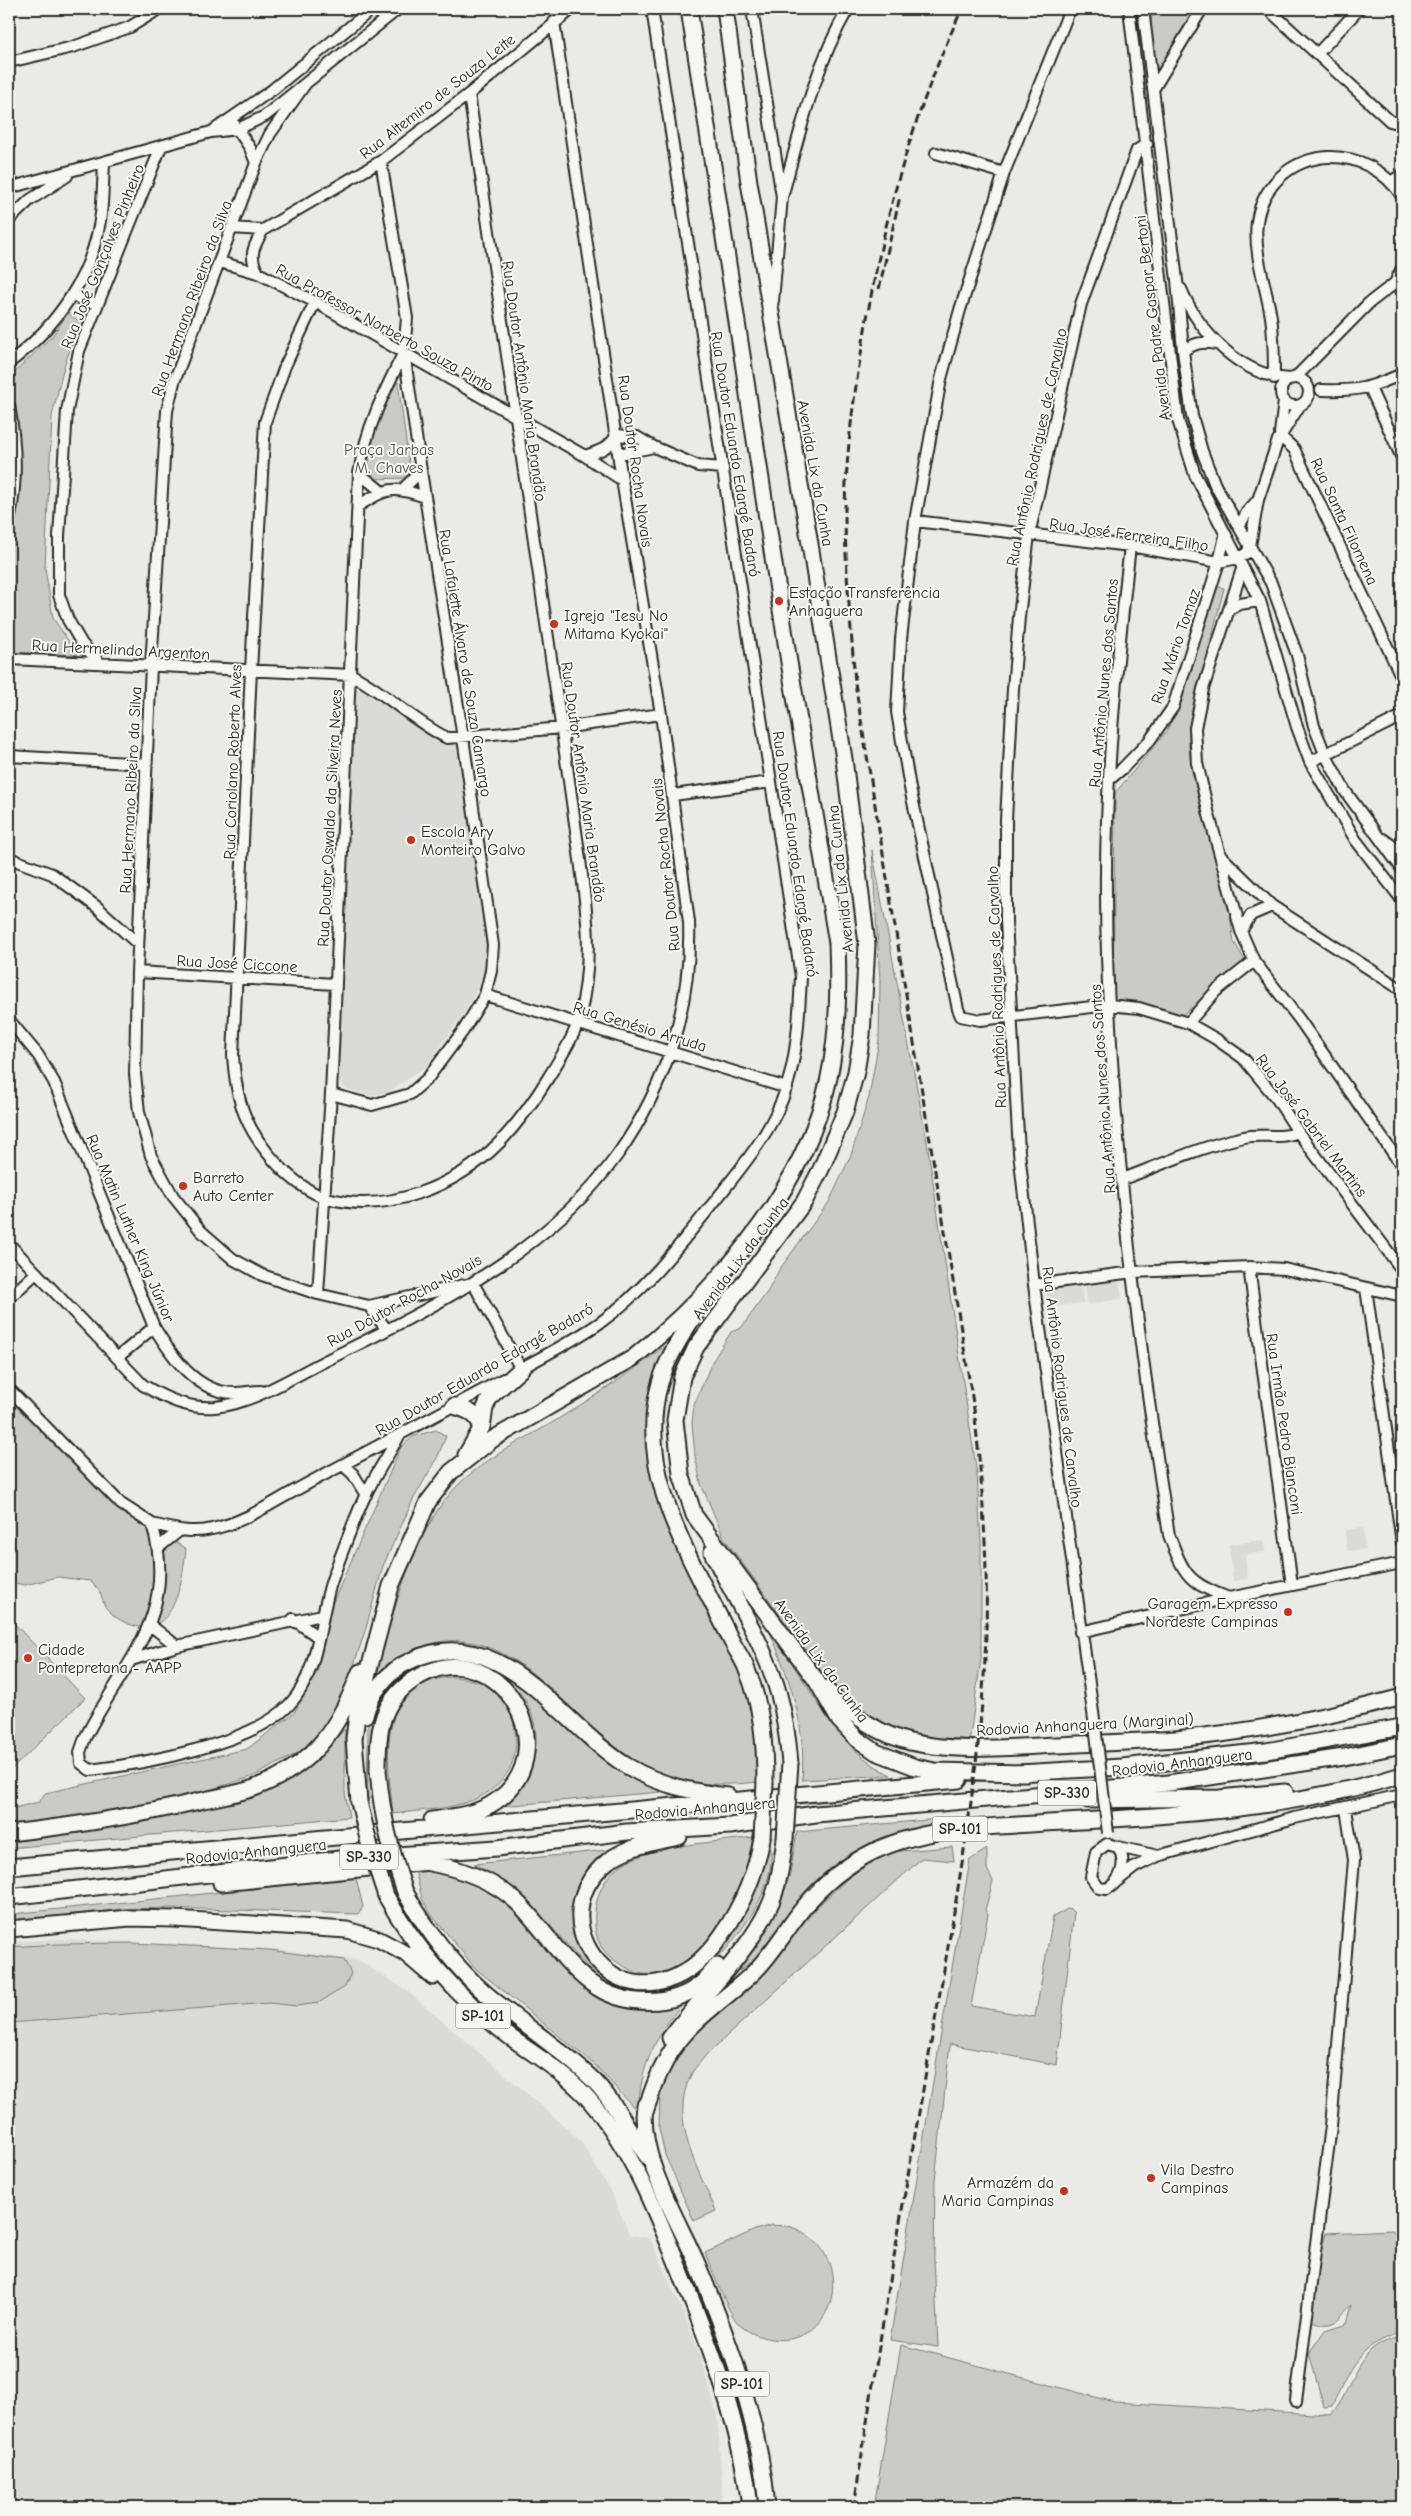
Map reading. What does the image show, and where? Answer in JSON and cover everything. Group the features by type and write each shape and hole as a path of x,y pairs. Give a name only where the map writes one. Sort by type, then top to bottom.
{"highway":[{"name":"Avenida Lix da Cunha","path":"382,1617 391,1586 418,1520 450,1472 493,1439 625,1364 652,1342 720,1275 750,1240 780,1195 814,1126 824,1097 833,1051 839,989 837,944 789,662 693,49 689,9"},
{"name":"Avenida Lix da Cunha","path":"725,9 749,182 810,544 858,861 868,944 865,1003 856,1072 844,1112 821,1169 804,1202 788,1226 696,1347 682,1377 678,1395 676,1440 681,1474 694,1515 816,1680 839,1720 857,1738 883,1754 915,1767 935,1771 1028,1773"},
{"path":"720,1275 670,1357 660,1384 657,1400 654,1447 660,1481 670,1513 747,1669 761,1717 765,1782 762,1838 757,1865 744,1901 716,1943 695,1966 675,1978 642,1983 620,1978 597,1962 589,1952 581,1933 580,1915 590,1883 597,1872 623,1852 640,1845 730,1826"},
{"path":"461,1463 482,1427 485,1408 490,1397 521,1369"},
{"path":"454,1406 467,1410 477,1416 482,1427"},
{"path":"644,2115 651,2072 661,2050 744,1947 770,1906 781,1866 785,1840 790,1763 784,1713 763,1652 694,1515"},
{"path":"355,1775 354,1739 357,1716 382,1617"},
{"path":"9,1833 121,1817 171,1807 253,1788 274,1780 313,1752 336,1722 350,1698 382,1617"},
{"path":"355,1775 361,1728 367,1707 379,1686 392,1672 410,1661 432,1652 454,1650 476,1653 512,1670 599,1746 652,1779 693,1792 761,1799"},
{"path":"324,1837 468,1814 490,1805 504,1794 515,1781 524,1761 527,1743 526,1726 521,1712 504,1688 491,1678 474,1671 451,1667 424,1674 407,1683 395,1696 383,1716 378,1743 378,1770 382,1810 389,1846 405,1892 422,1922 465,1973 484,1992 590,2077 608,2096 633,2137 653,2163"},
{"name":"Rodovia Anhanguera (Marginal)","path":"816,1680 835,1698 866,1722 908,1741 942,1748 1006,1747 1177,1738 1281,1724 1386,1702 1402,1696"},
{"name":"Rodovia Anhanguera","path":"9,1867 1028,1773 1122,1767 1266,1751 1402,1727"},
{"name":"Rodovia Anhanguera","path":"9,1897 339,1859 497,1848 626,1832 730,1826 816,1814 1019,1798 1169,1783 1344,1757 1402,1746"},
{"name":"SP-101","path":"355,1775 359,1802 370,1847 386,1896 413,1940 461,1998 506,2034 558,2071 590,2101 620,2141 637,2171 667,2238 723,2381 737,2429 750,2507"},
{"path":"1019,1798 1064,1801 1219,1798 1283,1792 1402,1775"},
{"name":"SP-101","path":"767,2507 754,2423 698,2266 647,2148 644,2115 660,2072 675,2045 694,2024 756,1970 825,1884 851,1862 883,1846 925,1833 1211,1812 1319,1796 1366,1786 1402,1775"},
{"path":"9,1906 425,1862 497,1848"},
{"path":"9,1856 96,1852 153,1853"},
{"path":"425,1862 474,1875 503,1891 520,1905 554,1946 592,1984 607,1993 645,2002 668,2000 701,1984 759,1914 770,1906"},
{"path":"9,1929 130,1918 347,1930 378,1939 406,1954 423,1967 439,1984 461,1998"}],"street":[{"path":"9,62 73,48 130,27 159,9"},
{"path":"211,132 255,103 372,9"},
{"path":"9,188 104,164 211,132 238,129 265,116 398,9"},
{"name":"Rua Altemiro de Souza Leite","path":"264,230 381,161 469,94 572,9"},
{"name":"Rua Doutor Eduardo Edargé Badaró","path":"9,1389 121,1504 152,1524 180,1531 212,1529 235,1522 269,1506 454,1406 601,1322 637,1291 688,1234 755,1151 773,1120 787,1088 795,1057 799,1026 800,977 652,9"},
{"path":"682,9 693,49"},
{"path":"752,9 782,197"},
{"path":"771,317 782,197 805,110 824,61 848,9"},
{"path":"915,521 941,379 960,310 1004,173 1070,9"},
{"name":"Avenida Padre Gaspar Bertoni","path":"1129,9 1147,144 1178,420 1195,475 1260,601 1297,727 1310,762 1355,839 1402,900"},
{"name":"Avenida Padre Gaspar Bertoni","path":"1143,9 1177,280 1183,351 1192,416 1202,451 1215,485 1271,583 1297,654 1314,726 1325,754 1345,791 1402,869"},
{"path":"1154,88 1202,9"},
{"path":"1268,9 1390,121 1402,124"},
{"path":"1317,54 1359,9"},
{"name":"Rua Doutor Rocha Novais","path":"9,1244 143,1385 166,1399 194,1408 240,1403 387,1330 474,1283 552,1226 596,1182 618,1154 643,1115 672,1050 682,1005 690,953 683,870 662,714 622,480 620,454 554,22"},
{"path":"332,42 343,54"},
{"name":"Rua Hermano Ribeiro da Silva","path":"306,83 270,134 256,163 174,382 167,411 151,666 138,944 135,1074 139,1112 151,1156 173,1196 201,1231 249,1269 318,1294 369,1306 474,1283"},
{"name":"Rua Doutor Antônio Maria Brandão","path":"325,1198 362,1202 400,1199 434,1188 461,1172 498,1144 528,1110 556,1066 578,1023 588,968 589,932 562,728 515,418 469,94"},
{"path":"255,103 265,116 270,134"},
{"path":"230,120 250,148 256,163"},
{"name":"Rua Antônio Rodrigues de Carvalho","path":"1107,1844 1108,1833 1096,1734 1080,1632 1034,1285 1019,1152 1006,921 1008,754 1019,617 1029,535 1081,304 1137,150 1147,144"},
{"name":"Rua José Gonçalves Pinheiro","path":"100,663 82,644 68,620 59,595 58,573 67,411 79,351 96,304 161,148"},
{"path":"936,152 1004,173"},
{"path":"1219,562 1238,558 1247,553 1250,546 1258,500 1280,436 1284,401 1282,389 1274,378 1274,344 1271,319 1255,232 1264,195 1285,172 1302,162 1316,158 1339,158 1362,163 1392,181 1402,196"},
{"name":"Rua Lafaiette Álvaro de Souza Camargo","path":"331,1094 372,1105 410,1094 428,1078 445,1058 485,995 491,971 492,945 463,738 404,352 407,318 381,161"},
{"path":"9,364 52,324 73,296 93,252 101,214 104,164"},
{"path":"9,220 30,200 74,172"},
{"path":"1392,181 1402,175"},
{"path":"231,228 264,230 253,251 252,262 258,273"},
{"name":"Rua Professor Norberto Souza Pinto","path":"220,262 258,273 315,302 515,418 585,456 622,480"},
{"path":"1282,389 1292,378 1311,364 1369,302 1395,283 1402,268"},
{"path":"1177,280 1188,307 1216,344 1240,361 1274,378 1292,378 1321,390 1352,391 1370,388 1402,374"},
{"path":"73,296 96,304"},
{"name":"Rua Coriolano Roberto Alves","path":"315,302 285,366 265,422 233,1055 235,1083 241,1108 254,1137 266,1152 300,1185 325,1198"},
{"path":"1183,351 1190,346 1205,341 1216,344"},
{"name":"Rua Doutor Oswaldo da Silveira Neves","path":"318,1294 331,1094 335,984 352,675 359,473 363,447 378,403 404,352"},
{"path":"1308,397 1307,384 1311,364"},
{"path":"1370,388 1402,458"},
{"path":"1280,436 1300,405 1308,397 1321,390"},
{"path":"1284,401 1293,406 1300,405"},
{"path":"9,405 15,444 14,483 9,521"},
{"path":"585,456 602,451 611,444 617,435 637,437 654,447 698,466 723,468"},
{"name":"Rua Santa Filomena","path":"1280,436 1294,449 1402,678"},
{"path":"620,454 654,447"},
{"path":"403,489 421,471"},
{"path":"359,473 381,492"},
{"path":"358,506 381,492 403,489 425,497"},
{"path":"1225,536 1240,526 1247,512 1258,500"},
{"name":"Rua José Ferreira Filho","path":"915,521 1130,546 1219,562"},
{"name":"Rua José Gabriel Martins","path":"915,521 901,639 897,712 910,788 961,1016 980,1020 1010,1018 1109,1005 1139,1008 1188,1023 1243,1058 1277,1099 1298,1132 1402,1270"},
{"name":"Rua Mário Tomaz","path":"1110,778 1122,769 1150,740 1174,708 1219,562 1225,536"},
{"name":"Rua Antônio Nunes dos Santos","path":"1130,546 1118,654 1110,778 1106,893 1109,1005 1123,1179 1133,1272 1169,1535 1179,1563 1190,1579 1208,1590 1229,1598"},
{"path":"1242,569 1203,689 1195,728 1196,763 1240,931 1254,962 1299,1019 1402,1166"},
{"path":"1230,609 1239,604 1260,601"},
{"name":"Rua Hermelindo Argenton","path":"9,658 352,675 370,685 447,738 562,728 662,714"},
{"path":"1310,762 1402,716"},
{"path":"9,756 146,764"},
{"path":"674,795 771,782"},
{"path":"1374,833 1402,853"},
{"path":"1222,857 1272,906 1402,990"},
{"path":"9,858 52,874 97,907 138,944"},
{"path":"1240,931 1251,915 1272,906"},
{"path":"1188,1023 1216,991 1254,962"},
{"name":"Rua José Ciccone","path":"137,972 335,984"},
{"name":"Rua Genésio Arruda","path":"485,995 672,1050 787,1088"},
{"name":"Rua Matin Luther King Júnior","path":"9,1020 38,1055 54,1082 154,1327 172,1356 186,1371 208,1386 232,1393 267,1390"},
{"path":"1123,1179 1218,1143 1247,1136 1289,1136 1298,1132"},
{"path":"1034,1285 1133,1272 1249,1267 1284,1269 1402,1296"},
{"name":"Rua Irmão Pedro Bianconi","path":"1249,1267 1292,1585"},
{"path":"9,1298 36,1273"},
{"path":"474,1283 521,1369"},
{"path":"1366,1288 1402,1543"},
{"path":"369,1306 387,1330"},
{"path":"118,1357 154,1327"},
{"path":"152,1524 159,1547 159,1594 150,1625 85,1738 80,1752 81,1763 90,1770 123,1766 219,1744 272,1720 290,1705 313,1661 322,1615 333,1578 366,1495 399,1435"},
{"path":"343,1465 353,1474 366,1495"},
{"path":"159,1547 180,1531"},
{"path":"1080,1632 1229,1598 1402,1563"},
{"path":"131,1660 177,1646 322,1615"},
{"path":"293,1620 318,1637"},
{"path":"150,1625 177,1646"},
{"path":"1158,1856 1107,1844 1096,1852 1091,1877 1099,1888 1107,1889 1135,1867 1158,1856 1294,1818 1402,1795"},
{"path":"1296,2401 1331,2126 1354,1860 1346,1808"},
{"path":"1118,1847 1123,1862 1118,1881"}],"shaded area":[{"name":"Escola Ary Monteiro Galvo","path":"356,687 365,689 427,733 445,742 460,742 487,938 484,975 468,1007 428,1065 389,1092 369,1096 344,1088 339,1079"},
{"path":"1120,1281 1122,1299 1088,1304 1085,1285"},
{"path":"1081,1284 1083,1303 1049,1307 1046,1289"},
{"path":"1363,1528 1365,1549 1347,1551 1345,1530"},
{"path":"1264,1540 1265,1552 1245,1555 1248,1579 1233,1581 1229,1544"},
{"path":"61,1939 274,1949 359,1960 407,1991 517,2085 579,2139 609,2188 630,2235 650,2238 700,2355 717,2414 722,2482 721,2507 9,2507 9,1942"}],"green space":[{"path":"1153,9 1194,9 1160,70 1152,67 1150,30"},
{"path":"68,313 80,322 64,366 52,416 45,568 53,618 78,655 9,652 9,540 18,490 9,378 53,335"},
{"name":"Praça Jarbas M. Chaves","path":"398,382 411,478 368,479 372,440 379,415 390,392"},
{"path":"1214,586 1224,588 1189,728 1189,747 1195,783 1211,837 1219,873 1225,885 1234,942 1246,962 1236,977 1179,1017 1113,1001 1115,793 1167,731 1179,704"},
{"path":"872,850 926,1136 977,1474 981,1543 981,1659 969,1743 926,1741 872,1721 835,1690 724,1538 701,1484 695,1456 692,1423 694,1405 712,1362 731,1332 741,1328 768,1291 779,1270 829,1202 851,1155 869,1097 879,1040 880,981"},
{"path":"671,1341 650,1435 709,1602 755,1704 759,1782 703,1783 675,1778 648,1768 621,1752 544,1683 517,1662 489,1647 459,1641 426,1645 399,1657 376,1676 407,1574 424,1535 445,1499 458,1485 488,1461 600,1393"},
{"path":"9,1381 127,1511 186,1549 183,1573 176,1599 163,1620 153,1626 141,1627 123,1622 106,1608 101,1595 90,1581 58,1577 25,1585 9,1582"},
{"path":"436,1430 446,1436 438,1456 413,1500 383,1566 366,1628 346,1689 326,1724 300,1752 254,1776 193,1795 115,1811 9,1826 9,1809 39,1802 45,1793 247,1749 294,1713 318,1670 323,1625 401,1447 414,1436"},
{"name":"Cidade Pontepretana - AAPP","path":"9,1618 85,1698 9,1772"},
{"path":"766,1623 834,1726 854,1749 877,1767 891,1775 802,1780 803,1759 799,1719 782,1661"},
{"path":"470,1656 512,1676 609,1765 661,1792 501,1806 523,1781 534,1754 535,1728 527,1704 512,1684 491,1669 466,1661 439,1661 405,1675 390,1688 380,1705 374,1721 371,1743 372,1798 367,1799 368,1727 377,1700 402,1671 431,1658"},
{"path":"454,1677 486,1685 500,1698 508,1709 516,1736 512,1764 505,1776 484,1795 447,1807 393,1814 389,1747 391,1726 398,1707 410,1692 428,1681"},
{"path":"345,1729 345,1792 349,1817 9,1848 9,1838 143,1820 312,1762"},
{"path":"959,1817 958,1825 908,1833 797,1904 752,1961 739,1971 779,1906 790,1874 797,1832"},
{"path":"753,1837 747,1870 735,1903 718,1932 707,1946 689,1961 663,1974 647,1975 620,1964 612,1959 601,1947 595,1923 597,1899 602,1886 615,1869 635,1858 667,1848"},
{"path":"770,1842 771,1856 767,1883 756,1908 748,1920 732,1942 698,1976 680,1987 662,1993 643,1994 624,1990 604,1979 568,1947 520,1894 474,1864 618,1849 581,1892 592,1962 664,1987 690,1974 732,1928 749,1903 755,1890"},
{"path":"952,1847 954,1861 922,1858 706,2055 693,2071 684,2094 685,2128 695,2163 716,2211 694,2221 665,2155 659,2128 660,2091 666,2069 683,2044 758,1976 819,1905 849,1877 887,1852"},
{"path":"987,1849 987,1869 993,1881 985,1910 988,1914 971,2006 1035,2017 1053,1917 1069,1908 1074,1913 1057,2065 950,2044 935,2180 934,2257 938,2347 890,2340 970,1860"},
{"path":"415,1870 450,1874 493,1890 516,1908 606,1997 686,1999 666,2026 651,2051 642,2079 638,2112 595,2065 475,1968 430,1913 422,1898"},
{"path":"356,1878 363,1907 358,1914 170,1908 125,1909 9,1921 9,1915 21,1913"},
{"path":"133,1943 269,1950 344,1960 351,1973 345,1987 318,2003 297,2006 269,2003 9,2023 9,1947"},
{"path":"772,2225 791,2227 812,2238 825,2255 832,2274 832,2295 826,2313 813,2329 795,2338 771,2339 753,2334 740,2326 729,2309 705,2253 755,2230"},
{"path":"1392,2230 1402,2246 1402,2332 1387,2337 1365,2351 1350,2370 1332,2407 1324,2408 1309,2353 1325,2330 1347,2323 1352,2305 1335,2322 1330,2324 1309,2320 1317,2262 1326,2233"},
{"path":"1402,2336 1402,2507 874,2507 901,2345 1114,2402 1331,2415 1366,2355 1379,2344"}],"railway":[{"path":"854,2507 905,2190 967,1829 980,1727 984,1676 986,1575 981,1476 974,1409 855,683 848,596 845,510 850,429 870,304 888,217 927,92 962,9"},
{"path":"879,289 900,196"}],"place":[{"name":"Estação Transferência Anhaguera","path":"779,601"},
{"name":"Igreja \"Iesu No Mitama Kyokai\"","path":"554,624"},
{"name":"Escola Ary Monteiro Galvo","path":"411,840"},
{"name":"Barreto Auto Center","path":"183,1186"},
{"name":"Garagem Expresso Nordeste Campinas","path":"1288,1612"},
{"name":"Cidade Pontepretana - AAPP","path":"28,1658"},
{"name":"Vila Destro Campinas","path":"1151,2178"},
{"name":"Armazém da Maria Campinas","path":"1064,2191"}]}
